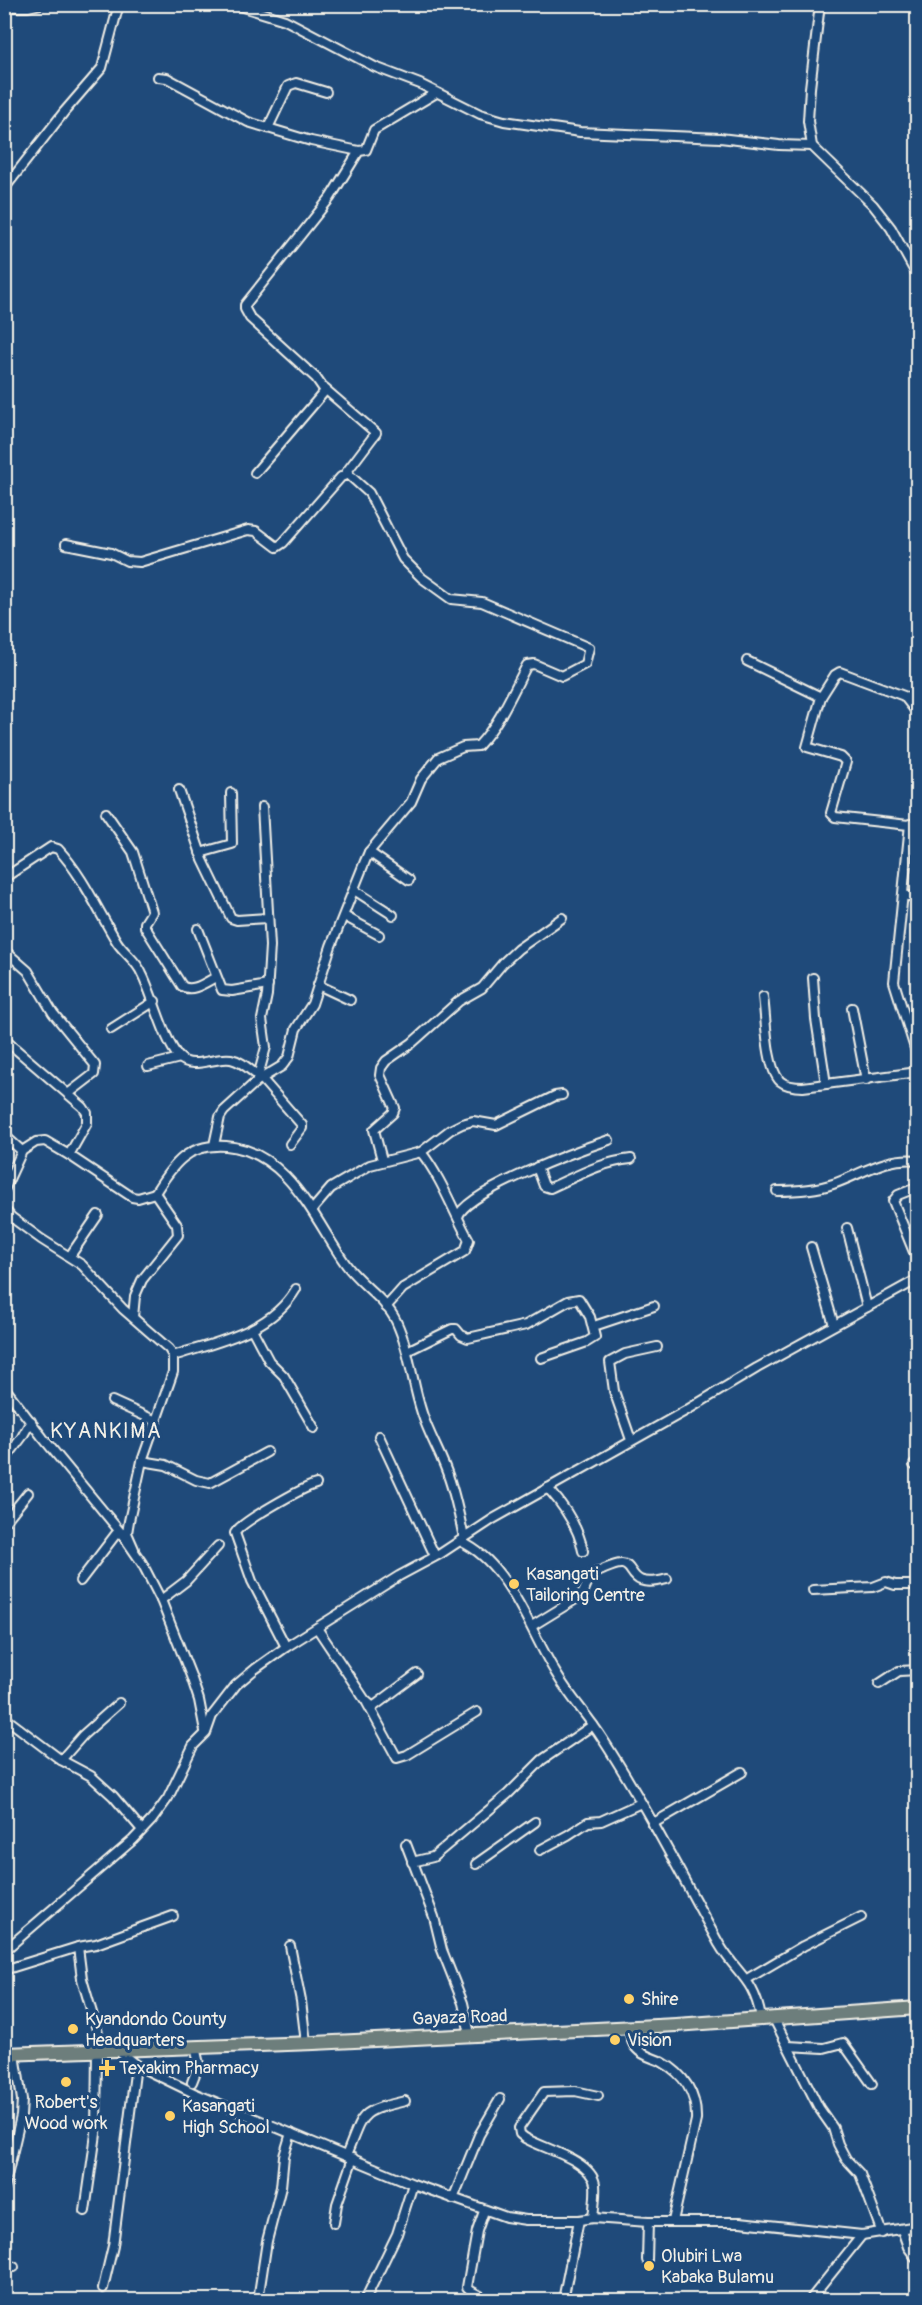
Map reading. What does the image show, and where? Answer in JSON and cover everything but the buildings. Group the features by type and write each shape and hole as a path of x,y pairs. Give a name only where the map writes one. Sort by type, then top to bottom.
{"main road":[{"name":"Gayaza Road","path":"10,2054 306,2043 918,2008"}],"street":[{"path":"4,7 28,7 41,4"},
{"path":"4,189 64,112 102,68 119,4"},
{"path":"233,4 285,20 347,54 480,114 536,127 580,132 720,138 779,145 812,146"},
{"path":"820,4 808,121 812,146 873,205 891,228 918,277"},
{"path":"158,77 167,78 233,115 310,141 359,152 366,150 374,130 436,93"},
{"path":"268,128 288,86 296,83 326,92"},
{"path":"66,544 111,553 134,562 248,530 256,531 277,547 345,474 376,433 254,322 245,309 249,299 330,198 359,152"},
{"path":"255,473 321,398 325,388"},
{"path":"214,1145 222,1114 259,1078 282,1066 289,1057 296,1029 312,1004 331,946 369,852 411,802 421,779 438,758 463,747 478,746 490,734 526,665 534,664 562,676 585,664 589,648 482,602 451,599 441,592 406,565 369,493 352,476 345,474"},
{"path":"747,661 821,697"},
{"path":"918,714 904,696 840,672 835,675 821,697 807,747 841,757 846,762 831,813 835,817 914,826 903,895 894,982 918,1058"},
{"path":"179,790 200,853 231,918 237,920 268,918"},
{"path":"200,853 232,844 231,793"},
{"path":"259,1078 266,1047 262,1019 268,985 270,946 262,807"},
{"path":"106,813 132,852 152,912 145,927 182,986 185,989 191,989 216,977"},
{"path":"4,878 51,848 58,849 97,906 117,941 141,970 155,1001 161,1023 180,1058 188,1063 235,1060 259,1078 302,1125 290,1144"},
{"path":"369,852 409,880"},
{"path":"354,890 393,915"},
{"path":"903,895 918,898"},
{"path":"344,916 380,935"},
{"path":"382,1160 374,1130 393,1113 395,1108 380,1075 381,1068 393,1054 409,1045 459,1001 482,988 518,949 562,918"},
{"path":"198,929 222,990 227,992 268,985"},
{"path":"4,950 28,970 53,1013 94,1065 92,1076 68,1094"},
{"path":"813,978 816,1018 826,1084"},
{"path":"318,985 350,1000"},
{"path":"763,997 769,1049 777,1076 785,1084 796,1087 918,1072"},
{"path":"111,1029 155,1001"},
{"path":"852,1008 866,1080"},
{"path":"4,1039 83,1107 88,1116 87,1123 69,1155"},
{"path":"148,1066 180,1058"},
{"path":"312,1210 342,1180 382,1160 421,1152 450,1130 462,1124 473,1121 496,1125 562,1095"},
{"path":"4,1135 22,1151"},
{"path":"458,1217 461,1208 476,1197 537,1167 609,1140"},
{"path":"4,1190 22,1151 36,1142 45,1141 132,1197 138,1198 155,1193 168,1172 181,1158 214,1145 236,1147 261,1156 281,1173 312,1210 346,1266 386,1307 395,1320 407,1351 421,1412 450,1482 462,1540 477,1550 491,1564 513,1593 556,1674 593,1725 641,1803 721,1946 747,1979 767,2018 788,2046 819,2108 833,2128 846,2159 860,2175 882,2233"},
{"path":"386,1307 403,1288 467,1249 469,1240 449,1203 443,1186 421,1152"},
{"path":"537,1167 544,1186 550,1188 581,1172 609,1162 631,1159"},
{"path":"777,1191 813,1189 833,1184 885,1162 918,1160"},
{"path":"918,1187 898,1196 893,1201 918,1262"},
{"path":"133,1317 135,1296 142,1280 178,1235 177,1225 155,1193"},
{"path":"4,1209 11,1217 41,1239 82,1265 133,1317 161,1340 173,1356 173,1372 142,1461 125,1533"},
{"path":"70,1256 98,1215"},
{"path":"847,1228 867,1307"},
{"path":"811,1247 834,1325"},
{"path":"4,1951 142,1830 161,1809 193,1746 206,1733 212,1716 236,1685 286,1647 399,1576 548,1488 918,1279"},
{"path":"173,1356 252,1329 280,1310 296,1289"},
{"path":"407,1351 452,1329 458,1330 461,1335 468,1338 526,1325 574,1299 579,1299 594,1326 595,1335 591,1340 540,1358"},
{"path":"594,1326 654,1305"},
{"path":"252,1329 269,1361 284,1376 314,1428"},
{"path":"632,1440 614,1391 610,1362 625,1354 657,1347"},
{"path":"4,1388 54,1453 125,1533 161,1600 196,1688 206,1733"},
{"path":"112,1401 156,1421"},
{"path":"4,1461 31,1421"},
{"path":"379,1436 435,1556"},
{"path":"142,1461 166,1465 186,1476 210,1483 267,1452"},
{"path":"286,1647 252,1581 235,1533 242,1525 282,1502 296,1491 316,1484"},
{"path":"548,1488 558,1499 579,1535 584,1551"},
{"path":"4,1523 28,1493"},
{"path":"80,1581 116,1534 125,1533"},
{"path":"161,1600 186,1581 219,1546"},
{"path":"532,1626 583,1593 590,1576 620,1564 626,1566 640,1581 650,1583 668,1579"},
{"path":"813,1590 873,1587 886,1582 895,1585 918,1585"},
{"path":"317,1628 367,1703 397,1758 406,1755 477,1712"},
{"path":"879,1684 899,1671 918,1670"},
{"path":"367,1703 373,1707 417,1674"},
{"path":"61,1760 83,1735 119,1703"},
{"path":"4,1717 61,1760 91,1776 113,1796 142,1830"},
{"path":"412,1862 433,1857 508,1794 542,1760 593,1725"},
{"path":"652,1824 742,1772"},
{"path":"540,1850 588,1822 601,1821 641,1803"},
{"path":"476,1864 535,1822"},
{"path":"406,1844 434,1917 442,1950 464,2003 470,2034"},
{"path":"4,1970 78,1947 96,1944 173,1916"},
{"path":"747,1979 803,1946 861,1917"},
{"path":"290,1946 301,2001 306,2043"},
{"path":"78,1947 81,1979 100,2050 96,2134 85,2211"},
{"path":"629,2026 637,2049 672,2068 687,2083 696,2108 696,2120 673,2221"},
{"path":"788,2046 824,2048 843,2043 872,2084"},
{"path":"192,2082 199,2064 195,2047"},
{"path":"117,2050 136,2065 196,2094 413,2184 483,2211 515,2219 579,2220 593,2218 648,2222 740,2222 862,2235 918,2226"},
{"path":"4,2189 21,2116 22,2100 10,2054"},
{"path":"104,2288 113,2246 136,2065"},
{"path":"593,2218 595,2186 589,2173 577,2162 520,2134 544,2092 575,2091 598,2096"},
{"path":"453,2199 479,2135 501,2100"},
{"path":"334,2223 349,2157 365,2114 376,2108 405,2101"},
{"path":"258,2301 267,2241 281,2187 284,2156 291,2133"},
{"path":"365,2301 398,2234 413,2184"},
{"path":"483,2211 467,2287 488,2301"},
{"path":"563,2301 579,2220"},
{"path":"647,2260 648,2222"},
{"path":"902,2230 908,2247 918,2261"},
{"path":"810,2301 862,2235"},
{"path":"4,2263 14,2267"}],"place":[{"name":"Kasangati Tailoring Centre","path":"514,1584"},
{"name":"Shire","path":"629,1999"},
{"name":"Kyandondo County Headquarters","path":"73,2029"},
{"name":"Vision","path":"615,2040"},
{"name":"Texakim Pharmacy","path":"107,2068"},
{"name":"Robert's Wood work","path":"66,2082"},
{"name":"Kasangati High School","path":"170,2116"},
{"name":"Olubiri Lwa Kabaka Bulamu","path":"649,2266"}],"district":[{"name":"KYANKIMA","path":"106,1431"}]}
